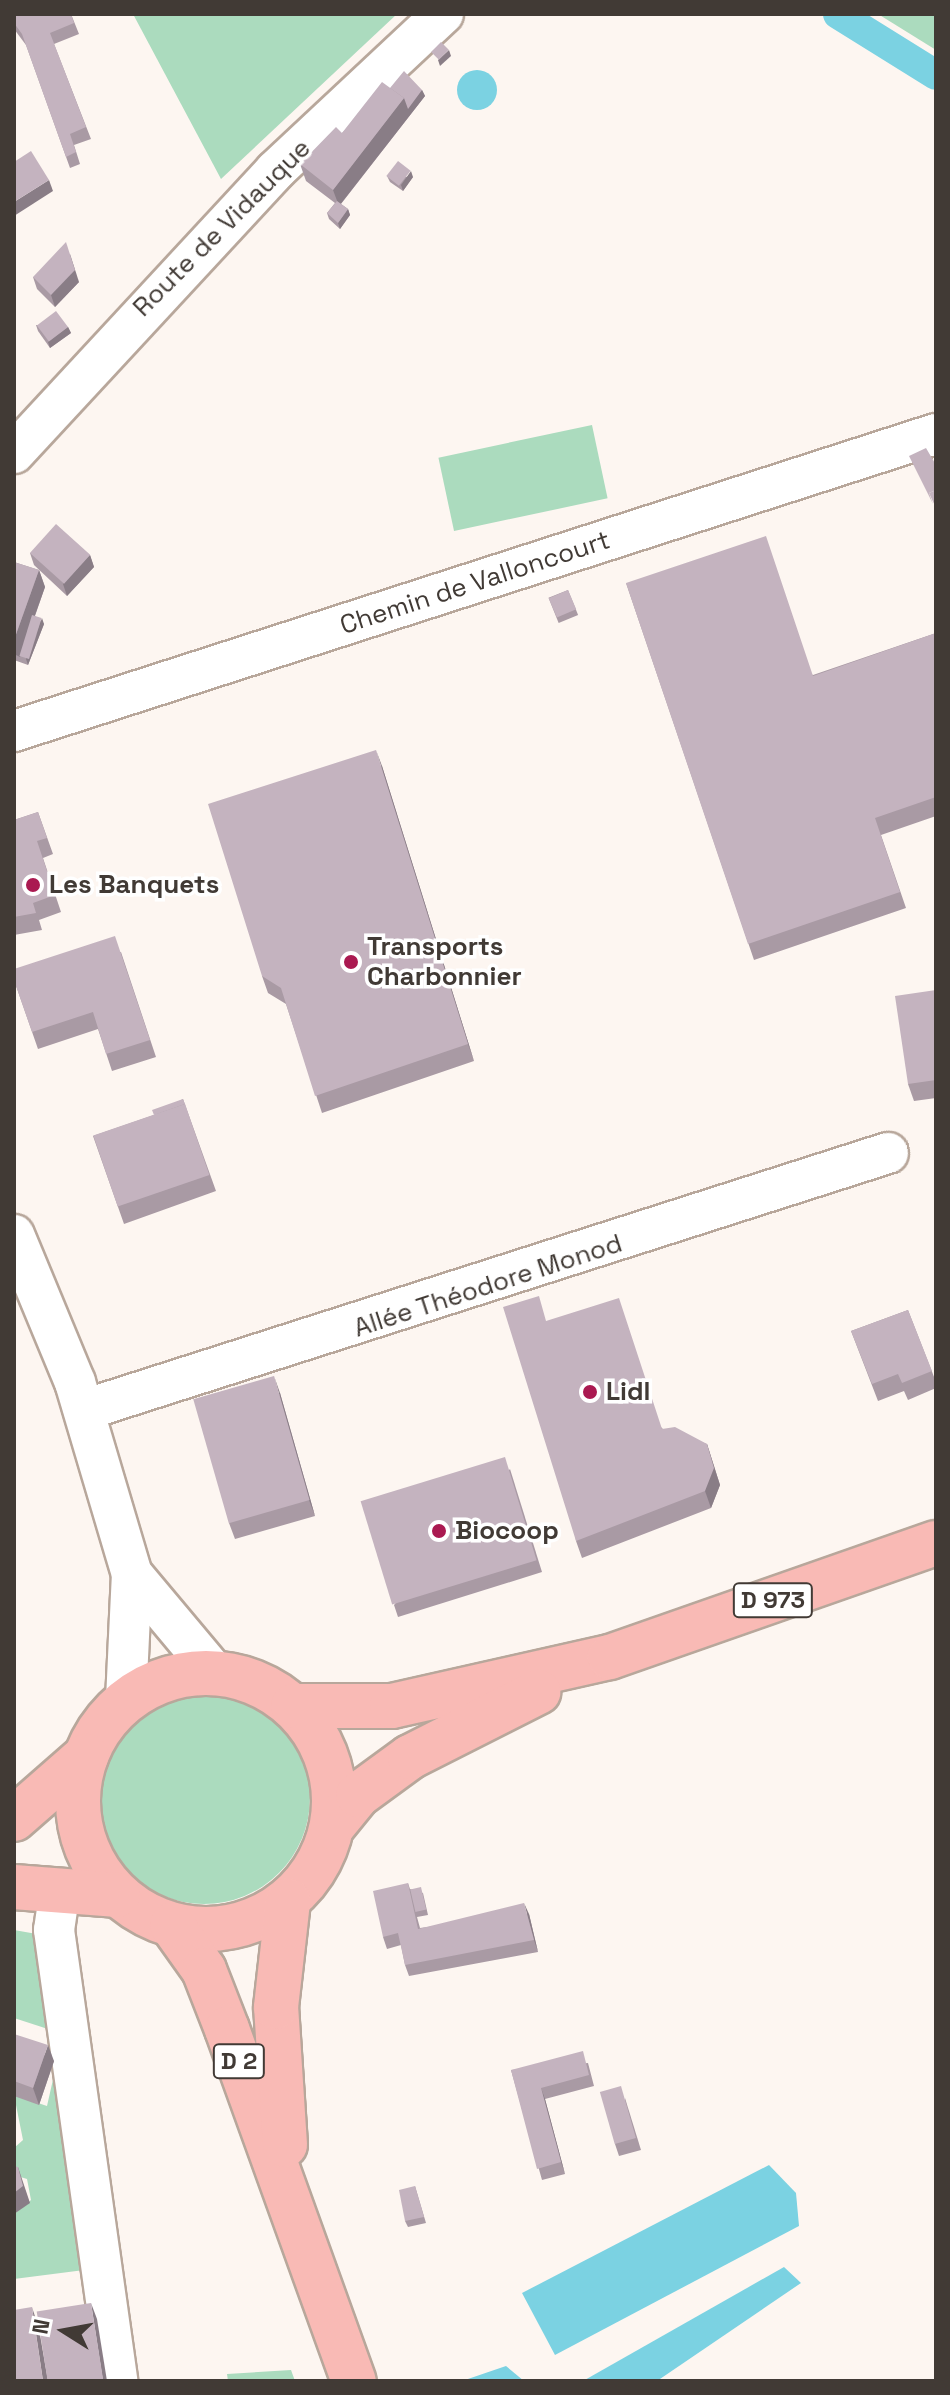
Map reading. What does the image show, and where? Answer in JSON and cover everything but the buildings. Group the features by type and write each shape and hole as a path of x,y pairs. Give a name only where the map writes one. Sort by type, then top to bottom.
{"main road":[{"name":"D 973","path":"293,1706 392,1706 610,1657 936,1543"},
{"name":"D 973","path":"332,1827 358,1795 410,1757 610,1657"},
{"path":"14,1819 86,1756 126,1700 182,1674 214,1672 270,1689 293,1706 329,1762 332,1827 323,1855 288,1901 221,1929 172,1925 118,1895 99,1872 78,1816 86,1756"},
{"path":"14,1887 118,1895"},
{"name":"D 2","path":"288,1901 276,2007 291,2203"},
{"name":"D 2","path":"172,1925 204,1970 354,2381"}],"street":[{"name":"Route de Vidauque","path":"14,453 275,171 443,14"},
{"name":"Chemin de Valloncourt","path":"14,731 936,434"},
{"name":"Allée Théodore Monod","path":"84,1410 888,1153"},
{"path":"14,1235 84,1410 132,1574 126,1700"},
{"path":"132,1574 214,1672"},
{"path":"60,1889 54,1930 117,2381"}],"green space":[{"path":"133,14 397,14 221,179"},
{"path":"878,14 936,14 936,50"},
{"path":"592,425 608,498 454,531 438,458"},
{"path":"204,1692 245,1700 279,1723 302,1757 310,1798 302,1839 279,1873 245,1896 204,1904 163,1896 129,1873 106,1839 98,1798 106,1757 129,1723 163,1700"},
{"path":"14,1930 48,1936 51,2030 14,2018"},
{"path":"59,2053 92,2269 14,2279 14,2214 31,2200 27,2179 14,2175 14,2148 23,2140 14,2095 47,2106"},
{"path":"291,2370 295,2381 228,2381 227,2374"}],"water":[{"path":"477,70 491,76 497,90 491,104 477,110 463,104 457,90 463,76"},
{"path":"769,2165 796,2193 799,2226 555,2355 522,2293"},
{"path":"784,2267 801,2283 657,2381 583,2381"},
{"path":"506,2366 524,2381 462,2381"}],"waterway":[{"path":"838,14 936,75"}],"place":[{"name":"Les Banquets","path":"33,885"},
{"name":"Transports Charbonnier","path":"351,962"},
{"name":"Lidl","path":"590,1392"},
{"name":"Biocoop","path":"439,1531"}]}
